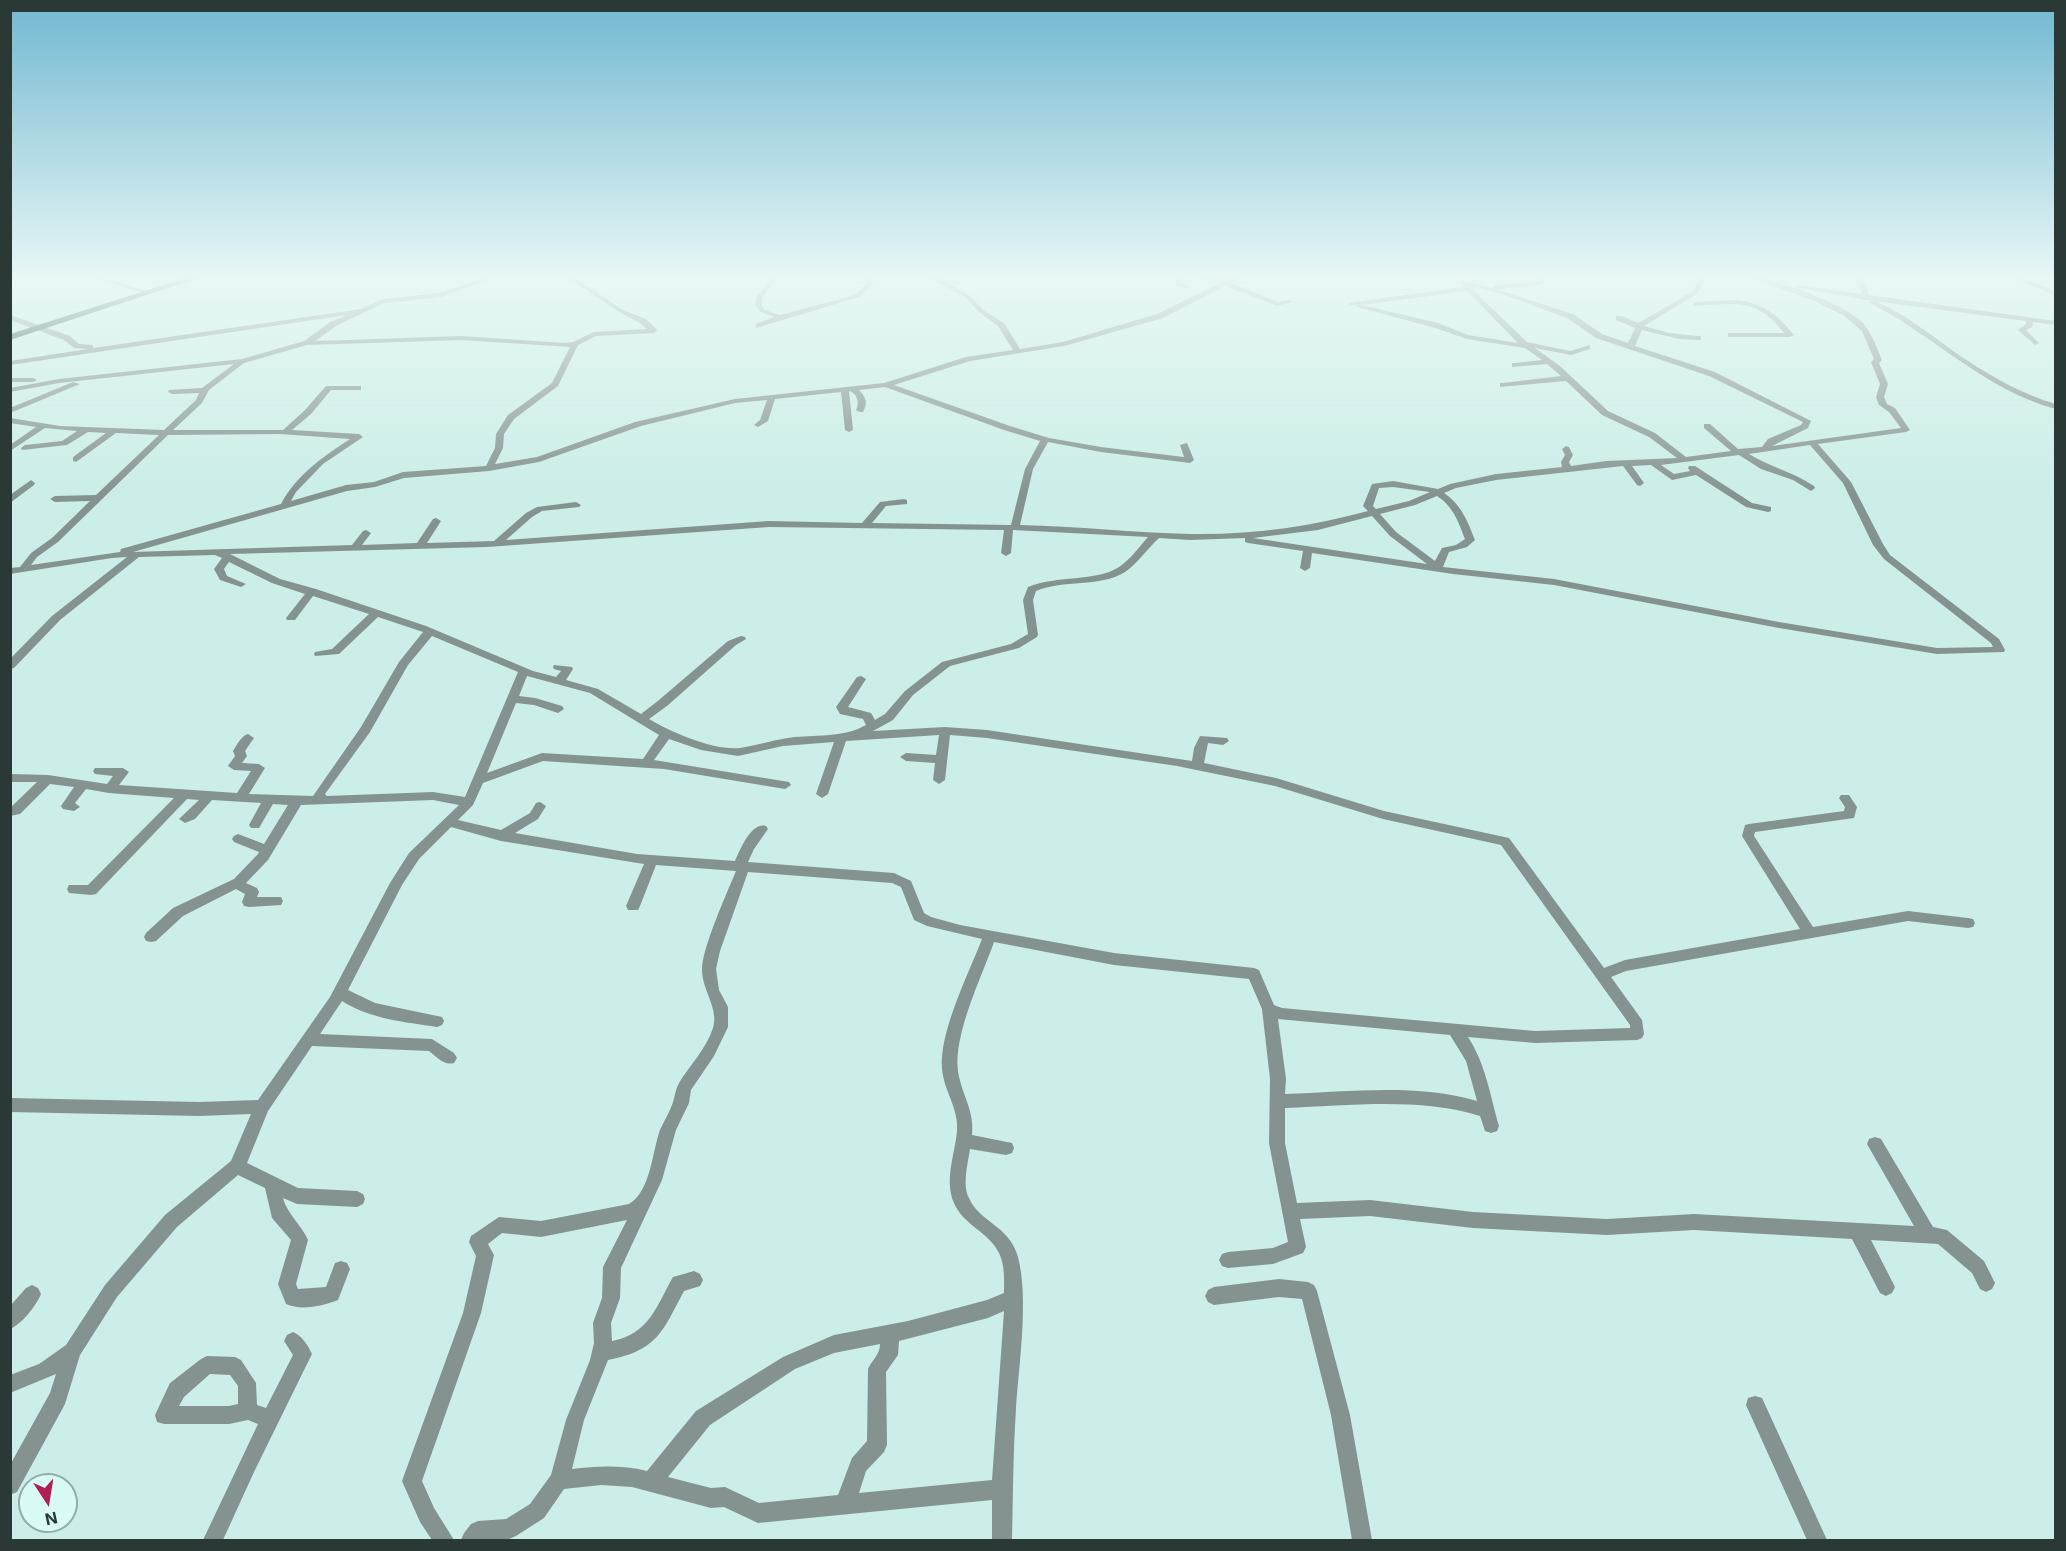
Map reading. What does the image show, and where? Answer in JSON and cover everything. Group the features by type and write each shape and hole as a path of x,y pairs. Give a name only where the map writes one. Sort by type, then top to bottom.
{"street":[{"path":"10,363 90,350"},
{"path":"10,390 59,381 242,361 280,350"},
{"path":"489,468 499,448 500,434 511,417 555,384 572,350"},
{"path":"885,385 922,385 969,359 1015,350"},
{"path":"1532,350 1568,378 1605,413 1652,435 1697,472 1749,505 1768,509"},
{"path":"1556,350 1571,353 1578,350"},
{"path":"1644,350 1710,373 1807,421 1805,426 1771,441 1765,448"},
{"path":"10,572 112,555 222,555 355,547 496,544 769,524 1012,528 1220,536 1298,531 1376,512 1479,480 1567,468 1682,459 1906,430 1892,410 1883,405 1880,397 1884,384 1875,362 1878,360 1874,350"},
{"path":"1950,350 1974,367 2033,400 2043,411 2055,408"},
{"path":"23,569 34,555 55,540 199,401 205,390 242,361"},
{"path":"1515,365 1548,362"},
{"path":"1974,367 1986,364"},
{"path":"1710,373 1719,370"},
{"path":"10,411 38,398 97,377"},
{"path":"1503,385 1568,378"},
{"path":"10,380 59,381"},
{"path":"112,555 285,504 403,475 489,468 539,459 673,414 772,396 885,385 922,385 1045,440 1098,450 1190,460 1184,445"},
{"path":"285,432 308,412 329,388 358,388"},
{"path":"172,392 205,390"},
{"path":"849,390 858,392 862,400 860,410"},
{"path":"849,390 849,430"},
{"path":"758,425 764,421 772,396"},
{"path":"10,420 42,426 166,433 285,432 359,437 320,462 292,491 285,504"},
{"path":"10,449 42,426"},
{"path":"1707,426 1737,451 1764,467 1796,478 1811,488"},
{"path":"25,448 64,444 87,429"},
{"path":"76,459 115,430"},
{"path":"1006,553 1029,470 1045,440"},
{"path":"1220,536 1438,568 1554,582 1779,625 1938,651 2000,650 1995,641 1887,557 1878,545 1852,490 1812,443"},
{"path":"1566,449 1569,455 1565,462 1567,468"},
{"path":"1652,462 1671,477 1697,472"},
{"path":"1625,464 1640,483"},
{"path":"10,500 31,483"},
{"path":"1401,484 1438,492 1445,495 1460,511 1470,540 1464,546 1440,553 1438,568 1393,534 1376,512 1368,506 1375,486 1401,484"},
{"path":"55,499 98,498"},
{"path":"864,526 883,504 904,502"},
{"path":"496,544 529,515 540,509 576,505"},
{"path":"420,546 436,521"},
{"path":"355,547 366,533"},
{"path":"855,737 889,717 909,693 946,664 1016,646 1033,635 1029,600 1032,589 1042,584 1090,579 1116,572 1135,559 1156,535"},
{"path":"1305,567 1308,549"},
{"path":"10,666 56,618 137,554"},
{"path":"222,555 219,569 223,578 241,584"},
{"path":"222,555 276,581 312,591 430,632 524,671 594,691 666,734 701,746 738,752 783,742 945,731 987,734 1088,748 1275,782 1422,824 1487,835 1505,841 1637,1024 1637,1034 1535,1037 1314,1018 1280,1014 1269,1009"},
{"path":"291,618 312,591"},
{"path":"319,654 335,652 377,613"},
{"path":"324,800 318,795 366,729 403,664 430,632"},
{"path":"641,719 663,704 732,643 741,639"},
{"path":"558,667 568,669 559,681"},
{"path":"10,1485 58,1397 72,1351 111,1291 171,1221 237,1166 262,1107 340,992 414,856 468,802 524,671"},
{"path":"861,679 842,707 844,711 867,716 873,726"},
{"path":"511,699 535,702 558,710"},
{"path":"939,780 945,731"},
{"path":"646,763 666,734"},
{"path":"240,798 259,768 234,766 241,756 239,751 248,738"},
{"path":"822,794 841,739"},
{"path":"1197,767 1204,739 1223,741"},
{"path":"479,780 542,757 675,764 756,782 785,785"},
{"path":"906,757 942,759"},
{"path":"99,771 123,772 109,789"},
{"path":"12,781 48,779 109,789 297,801 412,796 468,802"},
{"path":"10,812 16,811 48,779"},
{"path":"74,807 67,806 68,803 84,785"},
{"path":"74,889 91,890 184,795"},
{"path":"185,819 191,816 209,796"},
{"path":"1810,933 1748,836 1749,828 1850,815 1851,807 1845,798"},
{"path":"255,825 269,799"},
{"path":"151,937 178,912 239,882 252,871 297,801"},
{"path":"501,836 534,816 540,806"},
{"path":"447,822 501,836 650,860 894,878 906,884 920,916 927,921 1145,964 1254,974 1260,983 1269,1009 1278,1079 1277,1143 1297,1247 1273,1256 1228,1260"},
{"path":"471,1540 478,1531 509,1529 537,1511 559,1480 573,1428 601,1352 602,1323 611,1298 612,1267 654,1180 668,1130 681,1103 684,1088 709,1052 721,1027 721,1007 712,990 710,969 713,951 748,847 762,829"},
{"path":"238,839 267,850"},
{"path":"633,906 650,868 650,860"},
{"path":"239,882 239,885 252,892 249,902 276,901"},
{"path":"1602,974 1625,966 1908,916 1968,923"},
{"path":"990,935 956,1032 950,1070 964,1120 960,1201 975,1220 1003,1240 1011,1266 1011,1341 1000,1489 1002,1540"},
{"path":"340,992 355,1003 389,1014 436,1022"},
{"path":"1278,1101 1426,1100 1467,1103 1489,1119 1481,1078 1472,1052 1454,1030"},
{"path":"309,1040 414,1042 432,1045 449,1058"},
{"path":"10,1105 73,1104 197,1111 262,1107"},
{"path":"963,1140 1006,1148"},
{"path":"1875,1144 1929,1236"},
{"path":"237,1166 297,1196 357,1200"},
{"path":"273,1186 278,1212 295,1230 300,1240 287,1284 292,1298 313,1298 332,1294 341,1269"},
{"path":"444,1540 426,1515 412,1481 472,1313 485,1255 477,1242 499,1225 541,1229 632,1211 644,1204"},
{"path":"1290,1211 1370,1208 1473,1220 1607,1227 1694,1222 1941,1236 1978,1267 1986,1283"},
{"path":"1858,1233 1886,1287"},
{"path":"601,1352 628,1348 651,1335 679,1283 694,1280"},
{"path":"1214,1296 1279,1288 1308,1291 1327,1355 1356,1496 1362,1540"},
{"path":"10,1320 32,1294"},
{"path":"652,1481 703,1418 740,1392 789,1363 834,1344 988,1309 1011,1299"},
{"path":"844,1506 859,1465 877,1445 878,1369 889,1355 890,1333"},
{"path":"213,1540 303,1354 293,1341"},
{"path":"10,1384 45,1371 72,1351"},
{"path":"1755,1405 1817,1540"},
{"path":"248,1411 271,1419"},
{"path":"559,1480 600,1475 652,1481 711,1498 725,1497 758,1513 1000,1489"}]}
